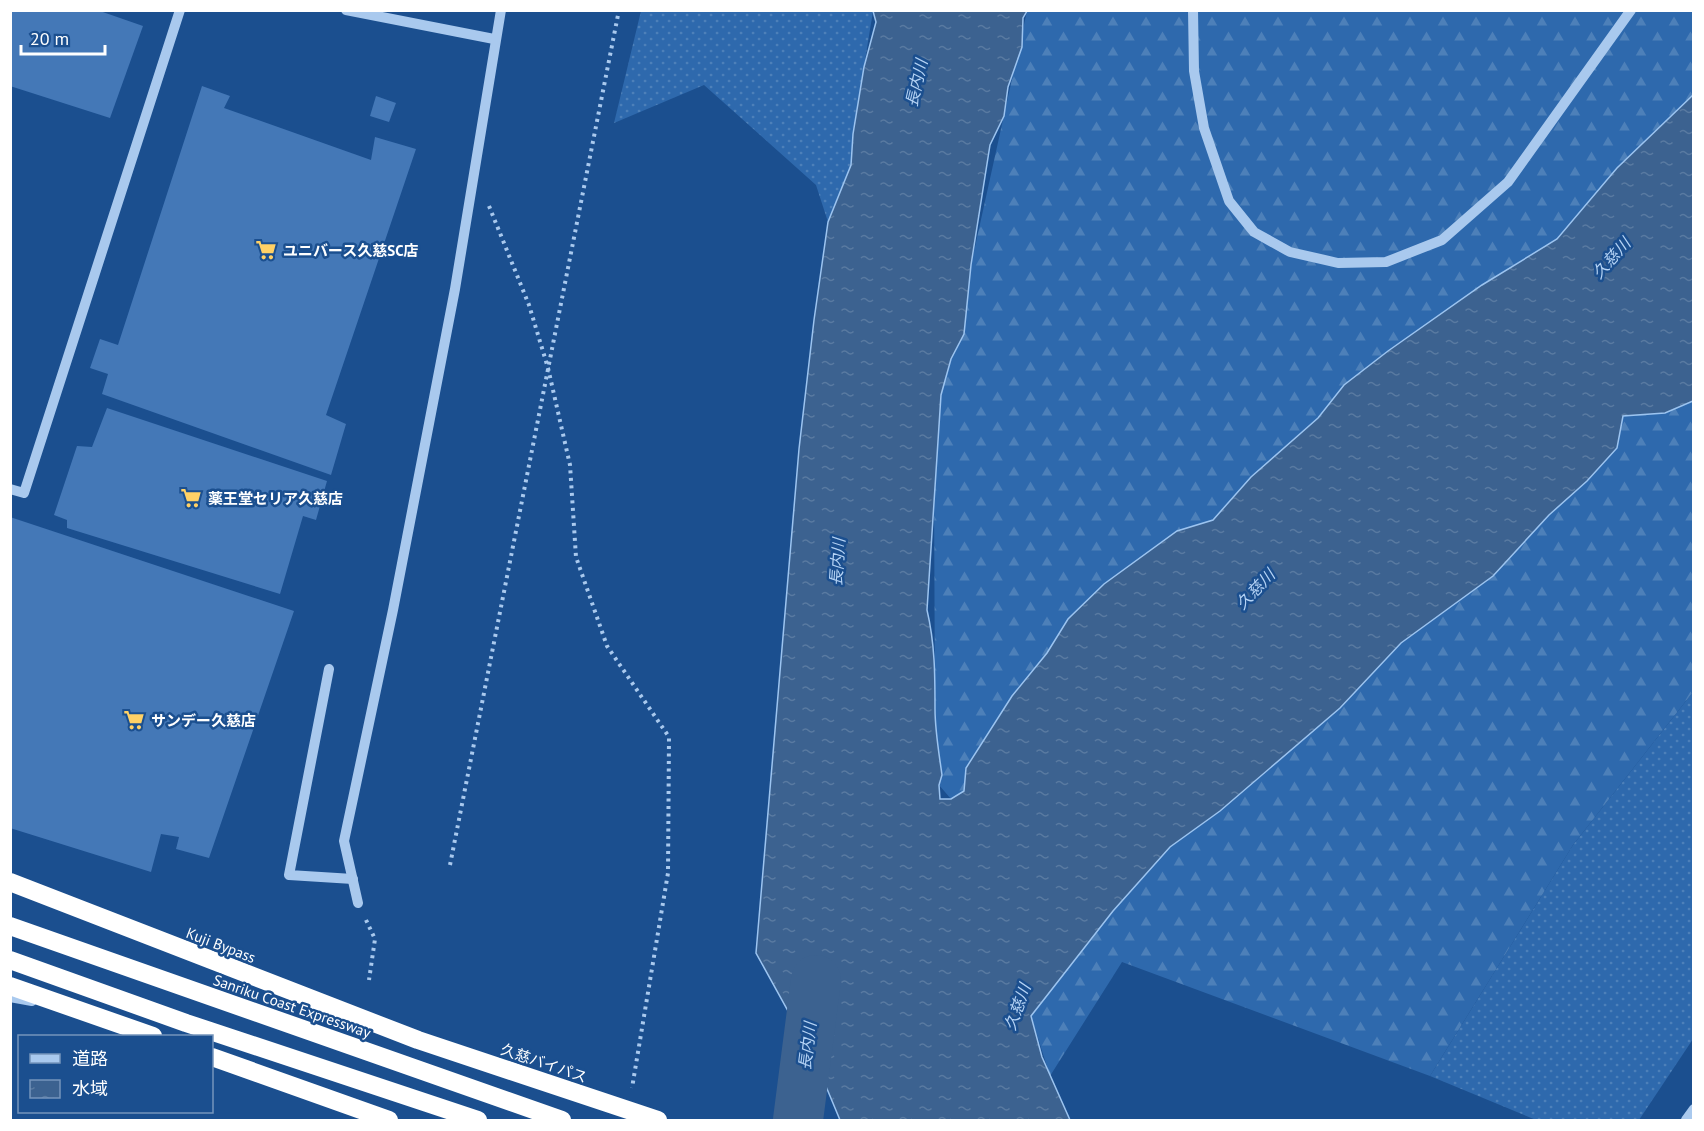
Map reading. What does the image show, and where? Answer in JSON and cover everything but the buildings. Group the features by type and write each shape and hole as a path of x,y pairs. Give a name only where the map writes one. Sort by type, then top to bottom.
{"highway":[{"name":"Kuji Bypass","path":"10,882 418,1040"},
{"name":"Sanriku Coast Expressway","path":"10,926 562,1120"},
{"path":"10,960 186,1023 478,1120"},
{"path":"10,986 150,1035"},
{"name":"久慈バイパス","path":"418,1040 658,1120"},
{"path":"213,1057 389,1120"}],"street":[{"path":"10,489 24,493 180,10"},
{"path":"346,10 494,39"},
{"path":"358,903 344,841 393,610 476,172 494,39 501,10"},
{"path":"1193,10 1194,71 1204,128 1229,201 1254,232 1290,252 1338,263 1386,262 1442,240 1508,182 1631,10"},
{"path":"329,669 289,875 353,879"},
{"path":"10,997 73,1008"},
{"path":"1686,1120 1694,1109"}],"path":[{"path":"450,865 619,10"},
{"path":"476,172 529,305 548,368 570,465 576,557 607,646 669,737 668,873 635,1077 629,1099"},
{"path":"358,903 375,939 369,980"}],"green space":[{"path":"641,11 873,11 853,134 851,165 828,222 816,185 704,85 614,123"},
{"path":"1027,11 1693,11 1693,95 1617,168 1557,239 1482,285 1344,385 1318,418 1251,477 1213,520 1177,531 1068,619 1047,653 1012,696 966,768 964,791 951,799 939,785 935,710 934,486 941,395 951,359 964,334 971,265"},
{"path":"1693,401 1693,692 1573,845 1430,1076 1122,962 1050,1076 1031,1016 1109,915 1170,847 1220,811 1340,708 1401,643 1493,576 1549,515 1587,481 1617,448 1622,416 1665,413"},
{"path":"1693,692 1693,1039 1639,1120 1536,1120 1430,1076 1573,845"}],"water":[{"name":"久慈川","path":"873,11 1027,11 1023,18 1022,47 1008,87 1004,116 990,145 971,265 964,334 951,359 941,395 927,610 935,672 936,726 942,775 939,785 940,799 951,799 964,791 966,768 1012,696 1047,653 1068,619 1104,584 1177,531 1213,520 1251,477 1318,418 1344,385 1482,285 1557,239 1617,168 1693,95 1693,401 1665,413 1623,416 1617,448 1587,481 1549,515 1493,576 1401,643 1340,708 1220,811 1170,847 1113,911 1031,1016 1042,1057 1070,1120 840,1120 815,1060 756,953 799,449 814,320 828,222 851,165 853,134 864,67 876,22"}],"waterway":[{"name":"長内川","path":"798,1120 816,980"}],"place":[{"name":"ユニバース久慈SC店","path":"266,250"},
{"name":"薬王堂セリア久慈店","path":"191,498"},
{"name":"サンデー久慈店","path":"134,720"}]}
